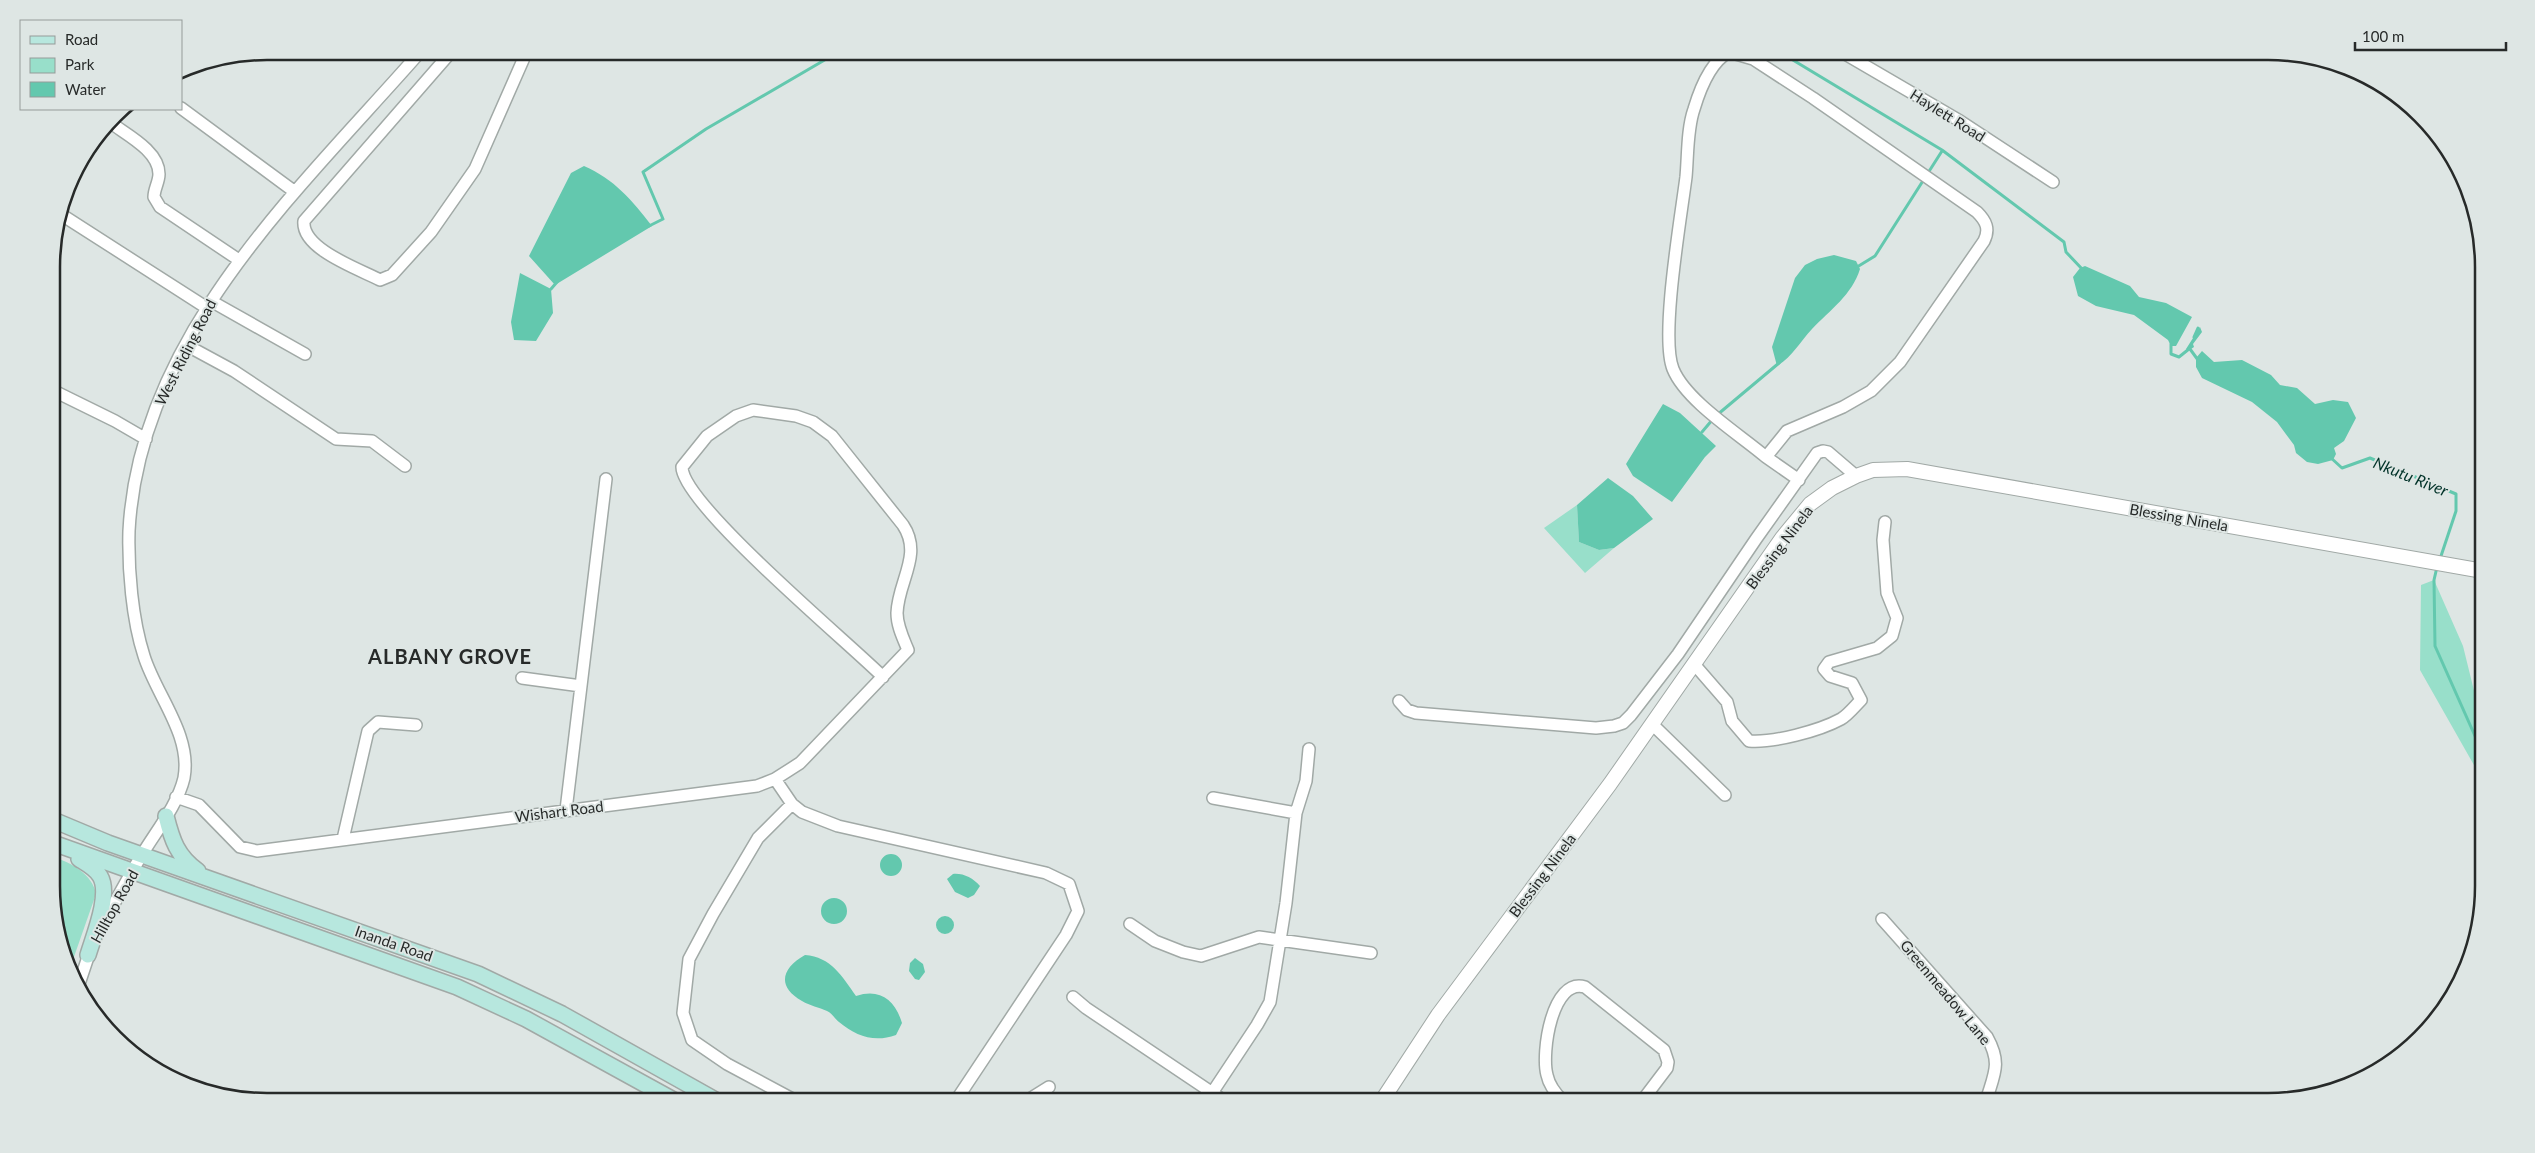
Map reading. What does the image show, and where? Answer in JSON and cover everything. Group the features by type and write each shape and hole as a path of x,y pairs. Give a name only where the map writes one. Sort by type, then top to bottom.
{"main road":[{"path":"166,816 171,839 178,852 188,864 208,878"},
{"name":"Inanda Road","path":"60,823 142,855 478,974 562,1014 703,1093"},
{"name":"Inanda Road","path":"60,845 132,873 457,988 526,1019 661,1093"},
{"path":"60,847 94,869 103,883 103,902 88,954"}],"street":[{"name":"West Riding Road","path":"142,855 176,798 185,772 182,745 149,671 141,648 129,560 131,512 146,439 162,392 209,304 239,260 296,192 413,60"},
{"path":"444,60 304,221 306,236 316,246 380,280 392,275 431,232 475,169 523,60"},
{"path":"1719,60 1701,90 1693,111 1671,308 1669,353 1673,369 1682,384 1717,417 1766,458 1799,480"},
{"path":"1755,60 1813,98 1977,212 1985,220 1987,228 1984,241 1900,362 1871,391 1843,407 1787,431 1766,458"},
{"name":"Haylett Road","path":"1855,60 1960,121 2054,182"},
{"path":"182,109 296,192"},
{"path":"116,126 146,150 155,160 159,176 154,197 160,207 239,260"},
{"path":"66,217 209,304 305,354"},
{"path":"186,345 234,371 336,439 372,441 405,466"},
{"path":"60,394 115,421 146,439"},
{"name":"Wishart Road","path":"176,798 199,805 232,841 248,850 343,840 748,787 775,779 800,763 883,677 908,650 898,622 897,611 910,566 912,549 909,534 832,436 813,422 796,416 753,410 736,416 707,436 682,466 683,477 708,510 756,560 883,677"},
{"path":"1399,700 1407,710 1416,712 1596,728 1623,723 1678,654 1811,460 1823,451 1838,459 1856,476"},
{"name":"Blessing Ninela","path":"1387,1093 1438,1015 1652,724 1782,538 1810,504 1856,476 1873,470 1907,469 2475,569"},
{"path":"566,810 606,479"},
{"path":"1694,664 1727,702 1732,720 1749,741 1759,742 1801,733 1842,719 1861,700 1852,683 1830,676 1824,669 1829,662 1877,648 1892,636 1897,618 1887,593 1884,540 1885,522"},
{"path":"522,678 581,686"},
{"path":"343,840 370,727 382,722 416,724"},
{"path":"1652,724 1725,795"},
{"path":"1213,1093 1270,1002 1281,941 1296,813 1306,780 1309,749"},
{"path":"775,779 792,804 802,812 838,826 1046,873 1069,884 1078,911 1066,935 961,1093"},
{"path":"1213,798 1296,813"},
{"path":"781,1093 727,1064 692,1040 683,1013 689,960 693,952 758,838 792,804"},
{"name":"Hilltop Road","path":"81,978 88,954 142,855"},
{"name":"Greenmeadow Lane","path":"1882,919 1987,1037 1994,1050 1997,1062 1988,1093"},
{"path":"1130,924 1155,941 1183,952 1201,956 1259,937 1371,953"},
{"path":"1555,1093 1547,1076 1546,1048 1550,1024 1558,1002 1571,987 1578,985 1585,987 1664,1050 1668,1062 1667,1068 1649,1093"},
{"path":"1072,997 1204,1093"},
{"path":"1039,1093 1049,1087"}],"green space":[{"path":"1577,505 1579,542 1599,550 1614,548 1585,573 1544,528"},
{"path":"2434,580 2463,646 2475,695 2475,767 2420,670 2421,585"},
{"path":"60,860 74,866 86,875 91,881 96,894 73,959 64,927 60,900"}],"water":[{"path":"584,166 595,171 622,191 652,226 555,285 529,256 571,173"},
{"path":"1834,255 1856,261 1860,269 1852,287 1840,302 1812,329 1792,354 1777,366 1772,347 1795,278 1805,265 1817,259"},
{"path":"2085,266 2130,286 2139,297 2166,303 2192,317 2176,346 2171,346 2168,340 2134,315 2096,306 2078,296 2073,277 2080,268"},
{"path":"520,273 551,289 553,313 536,341 514,340 511,322"},
{"path":"2200,327 2202,332 2193,344 2194,347 2188,351 2186,349"},
{"path":"2202,351 2214,362 2242,360 2271,375 2280,385 2297,388 2315,404 2333,400 2348,402 2356,418 2344,441 2334,448 2336,454 2333,460 2318,464 2307,462 2296,453 2294,445 2277,422 2252,402 2202,378 2196,367 2196,358"},
{"path":"1663,404 1680,413 1716,446 1705,457 1672,502 1633,476 1626,464"},
{"path":"1608,478 1633,496 1653,519 1614,548 1599,550 1579,542 1577,505"},
{"path":"891,854 899,857 902,865 899,873 891,876 883,873 880,865 883,857"},
{"path":"953,874 971,878 980,886 974,895 968,898 955,892 947,879"},
{"path":"834,898 843,902 847,911 843,920 834,924 825,920 821,911 825,902"},
{"path":"945,916 951,919 954,925 951,931 945,934 939,931 936,925 939,919"},
{"path":"805,955 822,959 829,964 841,975 856,996 865,994 879,995 891,1002 902,1023 896,1035 880,1038 866,1037 845,1027 829,1012 805,1003 794,995 785,983 785,977 791,966"},
{"path":"915,958 923,964 925,972 919,980 915,979 909,971 910,963"}],"waterway":[{"path":"649,226 663,219 643,172 706,129 825,60"},
{"path":"1793,60 1942,150 2064,242 2066,252 2083,270"},
{"path":"1857,267 1875,256 1942,151"},
{"path":"551,289 557,282"},
{"name":"Nkutu River","path":"2194,337 2198,328"},
{"path":"2171,344 2171,354 2179,357 2189,349"},
{"name":"Nkutu River","path":"2190,349 2198,360"},
{"path":"1717,415 1779,363"},
{"path":"1702,432 1713,419"},
{"name":"Nkutu River","path":"2330,457 2342,468 2370,458 2456,494 2456,511 2440,559"},
{"name":"Nkutu River","path":"2437,567 2434,580 2435,646 2475,736"}],"district":[{"name":"ALBANY GROVE","path":"450,656"}]}
